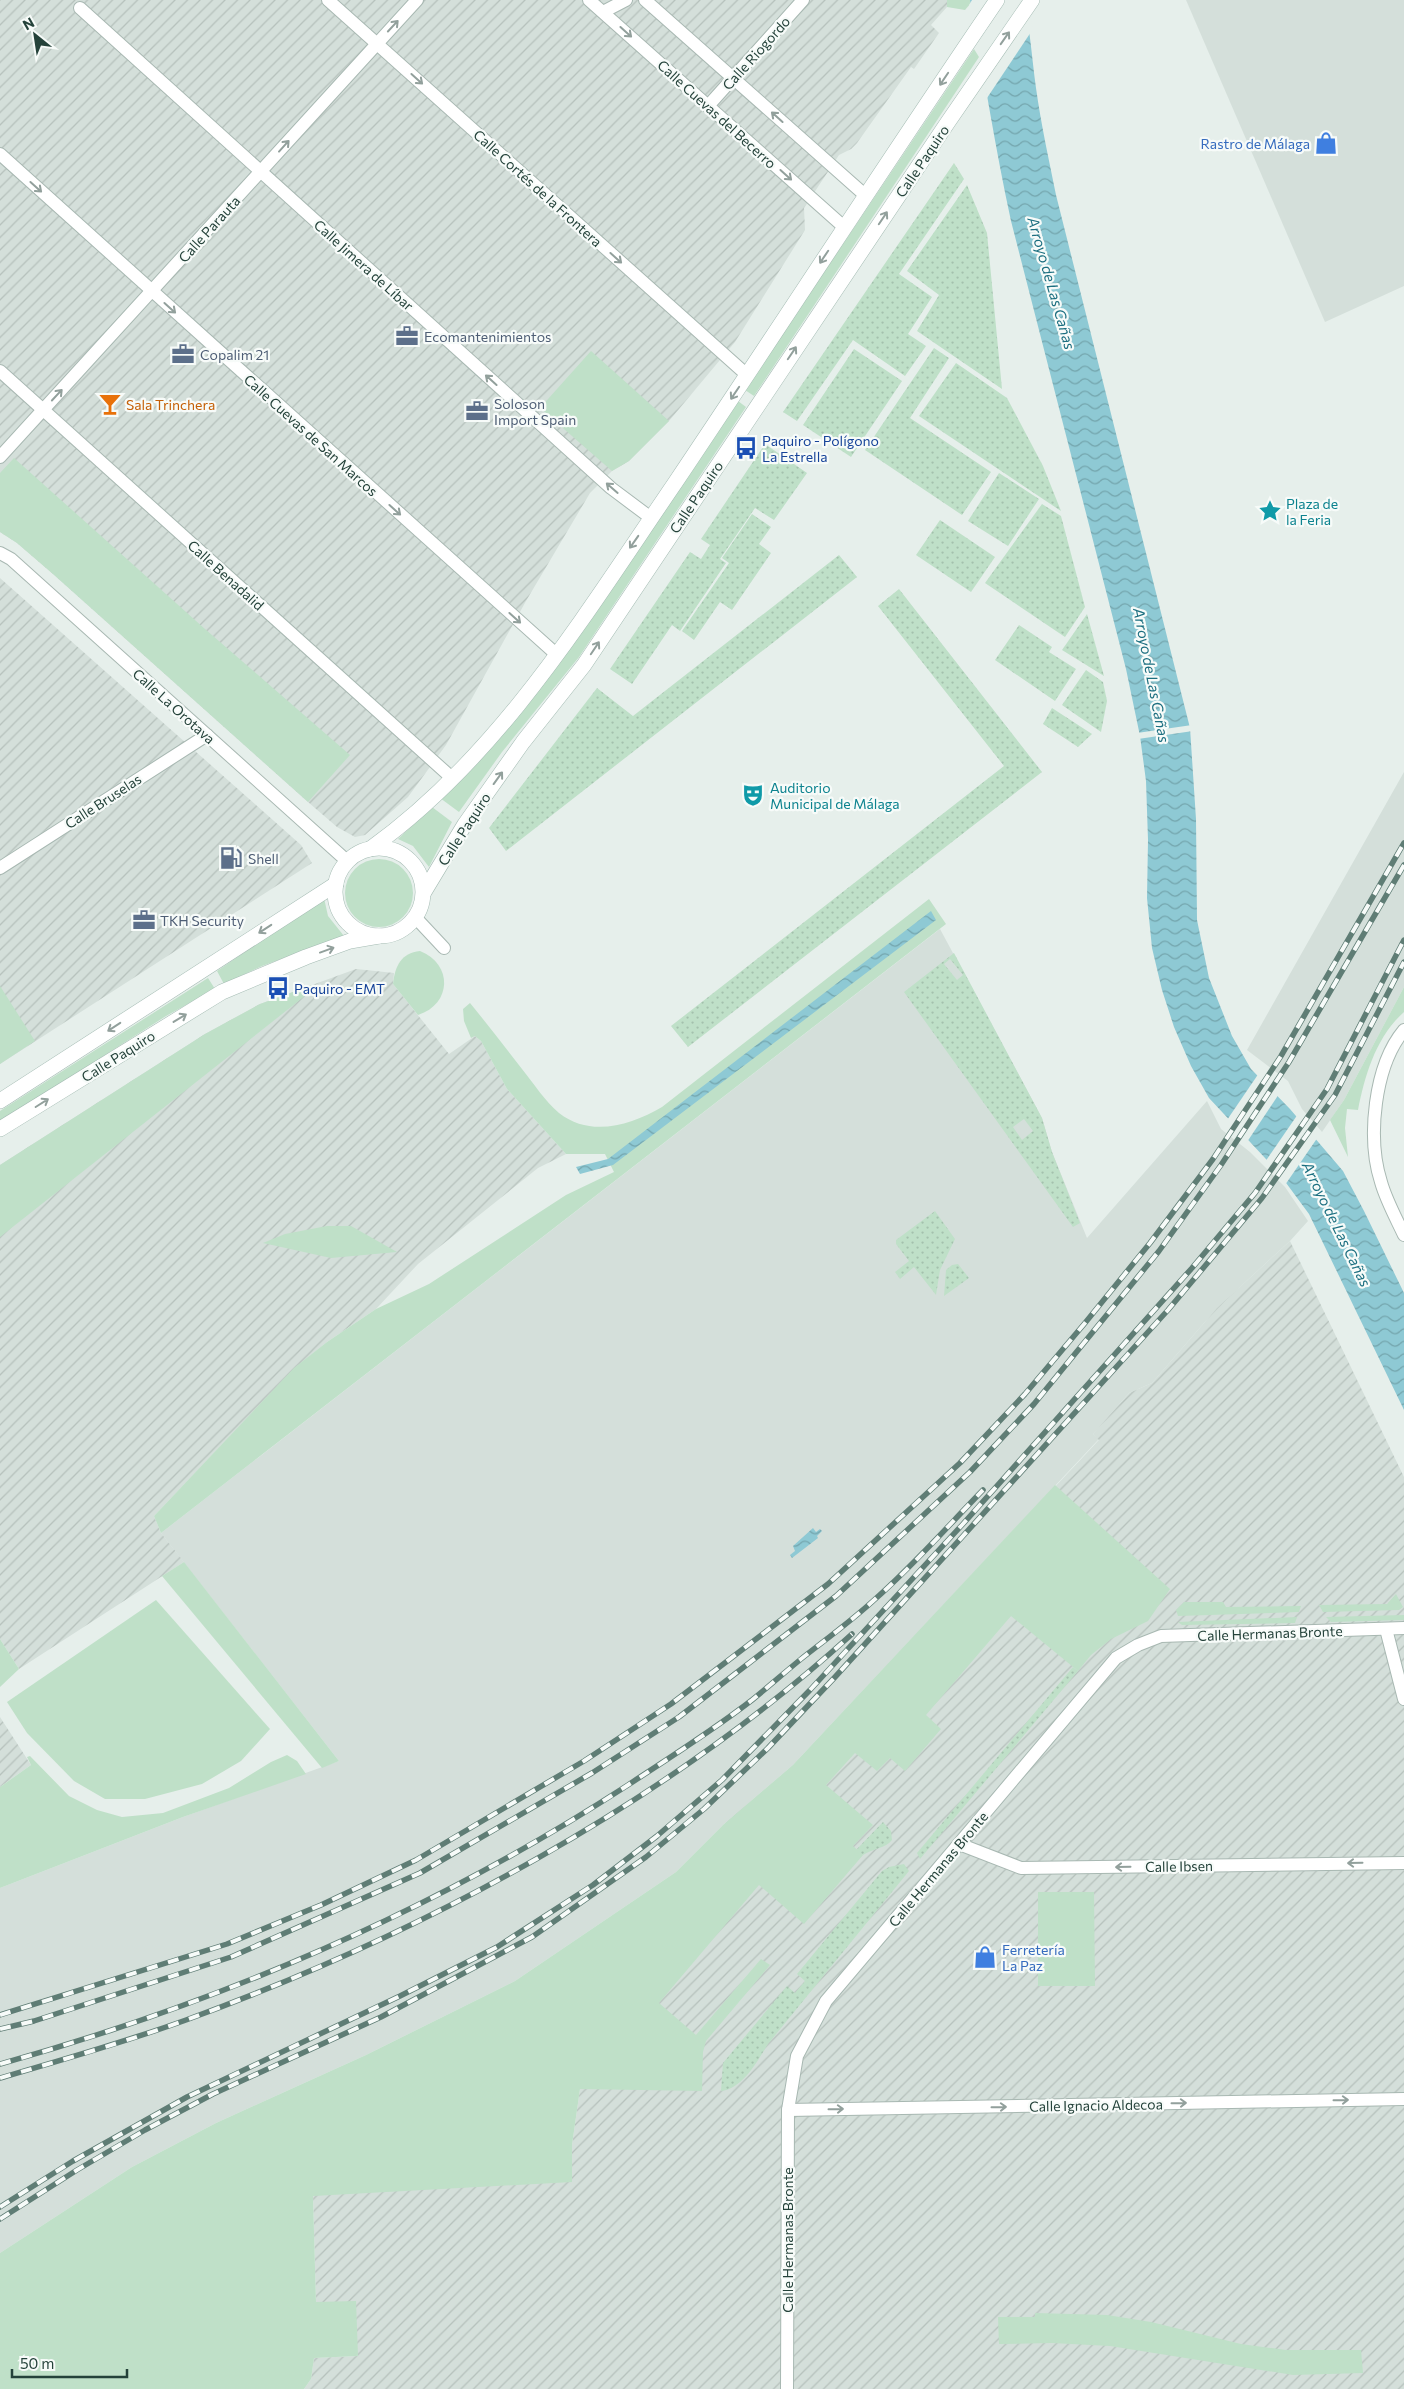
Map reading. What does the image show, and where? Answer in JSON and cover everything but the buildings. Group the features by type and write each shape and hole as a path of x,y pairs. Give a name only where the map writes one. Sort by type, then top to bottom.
{"main road":[{"name":"Calle Paquiro","path":"370,849 392,833 476,754 556,654 651,518 997,0"},
{"name":"Calle Paquiro","path":"424,892 465,824 523,742 584,665 978,77 1032,0"},
{"path":"370,849 390,849 407,857 419,873 424,892 423,900 415,917 408,925 396,933 379,936 365,934 351,926 341,915 336,900 336,884 340,872 347,861 358,853 370,849"},
{"name":"Calle Paquiro","path":"0,1101 336,884"},
{"name":"Calle Paquiro","path":"0,1129 222,992 306,957 350,942 379,936"}],"street":[{"name":"Calle Cortés de la Frontera","path":"328,0 747,375"},
{"name":"Calle Parauta","path":"0,457 417,0"},
{"name":"Calle Cuevas del Becerro","path":"590,0 844,227"},
{"path":"603,12 626,0"},
{"path":"645,0 866,196"},
{"name":"Calle Riogordo","path":"708,106 803,0"},
{"name":"Calle Jimera de Líbar","path":"80,8 612,488 651,518"},
{"name":"Calle Cuevas de San Marcos","path":"0,154 556,654"},
{"name":"Calle Benadalid","path":"0,371 452,778"},
{"name":"Calle La Orotava","path":"0,552 11,559 347,861"},
{"name":"Calle Bruselas","path":"0,868 207,735"},
{"path":"415,917 444,948"},
{"path":"1404,1030 1398,1038 1380,1082 1375,1116 1374,1148 1381,1182 1404,1235"},
{"name":"Calle Hermanas Bronte","path":"787,2389 788,2110 797,2056 826,2001 1116,1658 1138,1645 1161,1636 1404,1628"},
{"path":"1386,1629 1404,1699"},
{"name":"Calle Ibsen","path":"959,1844 1020,1868 1404,1863"},
{"name":"Calle Ignacio Aldecoa","path":"788,2110 1404,2099"}],"shaded area":[{"path":"0,0 947,0 947,7 931,25 939,33 914,69 911,67 857,143 851,149 839,155 804,208 805,230 735,342 669,421 629,461 612,471 590,493 526,601 446,745 408,797 365,835 355,837 337,827 53,574 17,543 0,532"},
{"name":"Rastro de Málaga","path":"1186,0 1404,0 1404,286 1325,322"},
{"path":"0,578 301,845 312,863 0,1064"},
{"path":"1404,772 1404,987 1344,1100 1322,1132 1302,1109 1288,1081 1247,1050"},
{"path":"940,929 1042,1118 1052,1152 1087,1238 1207,1101 1221,1129 1250,1152 1285,1187 1308,1221 1290,1241 1217,1308 1152,1383 1129,1393 1093,1434 1099,1439 793,1765 723,1825 676,1872 515,1981 366,2055 216,2123 132,2167 0,2253 0,1888 183,1817 339,1761 161,1533"},
{"path":"356,969 394,973 393,984 449,1054 475,1036 481,1041 507,1089 566,1154 538,1168 418,1264 376,1309 327,1342 295,1368 154,1516 161,1533 184,1562 19,1669 0,1639 0,1165 205,1034 260,1004"},
{"path":"1290,1241 1404,1477 1404,2389 304,2389 311,2379 314,2358 358,2356 316,2302 313,2195 572,2181 572,2145 580,2089 723,1825 793,1765 1099,1440 1093,1434 1129,1393 1152,1383 1217,1308"},
{"path":"0,1717 31,1765 0,1787"}],"green space":[{"path":"947,0 970,0 971,3 965,10 947,7"},
{"path":"974,49 979,57 754,396 745,390"},
{"path":"954,163 964,179 899,274 932,297 908,334 926,346 905,376 853,340 797,421 783,412"},
{"path":"967,185 987,233 1002,389 917,331 939,295 907,271"},
{"path":"934,348 949,358 910,418 991,472 962,515 865,450"},
{"path":"854,349 902,381 851,457 803,425"},
{"path":"591,351 669,421 629,461 612,471 540,408"},
{"path":"956,363 1007,398 1043,466 1061,511 919,416"},
{"path":"738,401 746,407 579,657 502,752 459,812 440,798 470,768"},
{"path":"765,444 807,473 774,520 755,508 720,559 726,563 680,631 672,625 632,684 610,669 690,552 701,559 710,545 701,539"},
{"path":"14,458 205,629 350,755 308,802 53,574 17,543 0,532 0,473"},
{"path":"999,473 1039,499 1008,546 968,521"},
{"path":"1042,504 1061,516 1085,607 1065,637 985,583"},
{"path":"752,514 771,527 759,544 771,553 732,610 720,602 694,640 682,631 729,563 722,558"},
{"path":"940,520 995,557 971,592 916,555"},
{"path":"839,555 857,577 506,851 489,828 597,688 633,716"},
{"path":"899,589 1042,772 688,1047 671,1026 1004,766 878,606"},
{"path":"1087,614 1104,676 1062,650"},
{"path":"1019,625 1052,647 1049,652 1076,669 1055,701 995,660"},
{"path":"1086,670 1103,682 1107,701 1101,732 1062,705"},
{"path":"1052,708 1092,734 1078,747 1043,724"},
{"path":"432,807 452,822 429,867 413,846 398,839"},
{"path":"379,859 392,862 403,869 410,880 413,893 410,906 403,917 392,924 379,927 366,924 355,917 348,906 345,893 348,880 355,869 366,862"},
{"path":"324,898 328,916 344,936 262,966 224,984 217,971"},
{"path":"929,899 946,924 161,1533 154,1516 294,1368 327,1342 376,1309 429,1284 566,1195 614,1172 605,1154 566,1154 507,1089 481,1041 475,1036 471,1038 464,1021 463,1009 470,1003 544,1098 559,1113 571,1121 584,1125 597,1127 611,1126 637,1119 662,1107"},
{"path":"420,951 431,957 438,965 443,974 444,984 437,1002 429,1010 418,1015 393,984 395,972 400,961 408,954"},
{"path":"954,953 1042,1118 1052,1152 1080,1223 1073,1227 904,992","holes":["950,959 963,975 957,980 944,964","1024,1119 1033,1131 1022,1140 1013,1127"]},
{"path":"208,978 215,989 166,1016 0,1122 0,1111"},
{"path":"312,985 315,988 0,1237 0,1165 205,1034 260,1004"},
{"path":"0,986 35,1041 0,1064"},
{"path":"1404,987 1404,1012 1386,1033 1373,1057 1364,1083 1358,1110 1347,1109 1345,1128 1348,1157 1330,1120 1344,1100"},
{"path":"935,1211 955,1239 940,1270 936,1295 914,1267 900,1279 895,1272 909,1261 896,1244 896,1240"},
{"path":"327,1226 351,1226 397,1252 331,1258 263,1243 285,1234"},
{"path":"958,1264 969,1278 944,1296 946,1270 952,1265"},
{"path":"1055,1485 1170,1589 1148,1621 1111,1639 1091,1655 1078,1671 1011,1616 926,1715 941,1729 905,1771 890,1758 877,1771 855,1753 826,1785 873,1825 853,1846 863,1855 804,1924 759,1885 659,2003 696,2035 761,1959 770,1965 706,2041 703,2052 702,2091 580,2089 572,2145 572,2182 313,2196 316,2302 356,2301 358,2356 314,2358 311,2379 304,2389 0,2389 0,2253 132,2167 216,2123 366,2055 515,1981 676,1872 723,1825 793,1765"},
{"path":"184,1562 339,1761 322,1768 162,1576"},
{"path":"1396,1594 1403,1607 1399,1610 1323,1612 1319,1605 1387,1604"},
{"path":"156,1600 270,1729 241,1761 202,1784 145,1799 105,1799 74,1781 27,1733 7,1702"},
{"path":"1184,1602 1223,1602 1226,1607 1301,1606 1299,1612 1178,1616 1176,1610"},
{"path":"1404,1615 1404,1620 1331,1622 1326,1617"},
{"path":"1297,1617 1295,1623 1182,1625 1178,1622"},
{"path":"0,1639 19,1669 0,1687"},
{"path":"1073,1667 1078,1671 920,1859 917,1853"},
{"path":"287,1755 297,1761 306,1774 183,1817 0,1888 0,1787 31,1765 27,1757 30,1756 69,1796 97,1810 122,1817 163,1813 229,1788 271,1762"},
{"path":"883,1822 891,1831 892,1840 886,1845 863,1855 856,1850"},
{"path":"904,1864 909,1871 768,2044 749,2073 736,2085 721,2091 723,2063 787,1986 795,1993 805,1981 797,1974 882,1871 889,1867"},
{"path":"1038,1892 1094,1892 1095,1986 1038,1986"},
{"path":"1035,2313 1107,2315 1151,2322 1241,2344 1286,2350 1361,2350 1363,2373 1293,2375 1110,2346 1052,2343 999,2344 998,2317 1035,2317"}],"water":[{"name":"Arroyo de Las Cañas","path":"970,0 1024,0 1038,101 1056,195 1190,728 1196,819 1197,920 1209,978 1232,1036 1251,1069 1290,1109 1343,1171 1404,1293 1404,1410 1309,1214 1278,1172 1209,1098 1191,1066 1174,1027 1162,990 1152,948 1147,898 1146,781 1140,736 1126,669 1011,221"},
{"path":"931,911 936,920 613,1165 580,1174 576,1167 608,1159"},
{"path":"813,1528 816,1532 820,1529 822,1531 817,1536 818,1538 792,1558 790,1555 795,1551 793,1546"}],"pier":[{"path":"972,0 1027,0 1033,29 987,98 969,5"},
{"path":"1192,725 1193,731 1138,739 1137,733"},
{"path":"1259,1073 1279,1094 1247,1142 1227,1120"},
{"path":"1298,1114 1318,1137 1285,1185 1265,1162"}],"railway":[{"path":"0,2015 227,1944 321,1905 416,1860 584,1761 671,1704 828,1584 960,1463 1025,1394 1150,1243 1213,1159 1281,1056 1404,843"},
{"path":"0,2029 34,2021 231,1957 420,1873 592,1773 679,1717 836,1596 970,1472 1034,1404 1159,1251 1221,1165 1289,1062 1404,865"},
{"path":"0,2207 73,2161 187,2097 400,1996 497,1947 593,1885 657,1836 722,1780 810,1690 962,1525 1192,1268 1255,1193 1327,1089 1404,940"},
{"path":"0,2219 145,2130 213,2094 381,2017 532,1937 646,1857 704,1809 768,1748 836,1676 1168,1310 1262,1198 1335,1095 1404,962"},
{"path":"0,2064 164,2012 245,1982 403,1912 479,1873 554,1831 722,1723 752,1700 887,1588 983,1490"},
{"path":"0,2078 186,2020 275,1986 451,1905 538,1858 622,1808 703,1754 780,1696 852,1634"}],"place":[{"name":"Rastro de Málaga","path":"1326,143"},
{"name":"Ecomantenimientos","path":"407,336"},
{"name":"Copalim 21","path":"183,354"},
{"name":"Sala Trinchera","path":"110,404"},
{"name":"Soloson Import Spain","path":"477,411"},
{"name":"Paquiro - Polígono La Estrella","path":"746,448"},
{"name":"Plaza de la Feria","path":"1270,511"},
{"name":"Auditorio Municipal de Málaga","path":"753,795"},
{"name":"Shell","path":"231,858"},
{"name":"TKH Security","path":"144,920"},
{"name":"Paquiro - EMT","path":"278,988"},
{"name":"Ferretería La Paz","path":"985,1957"}]}
